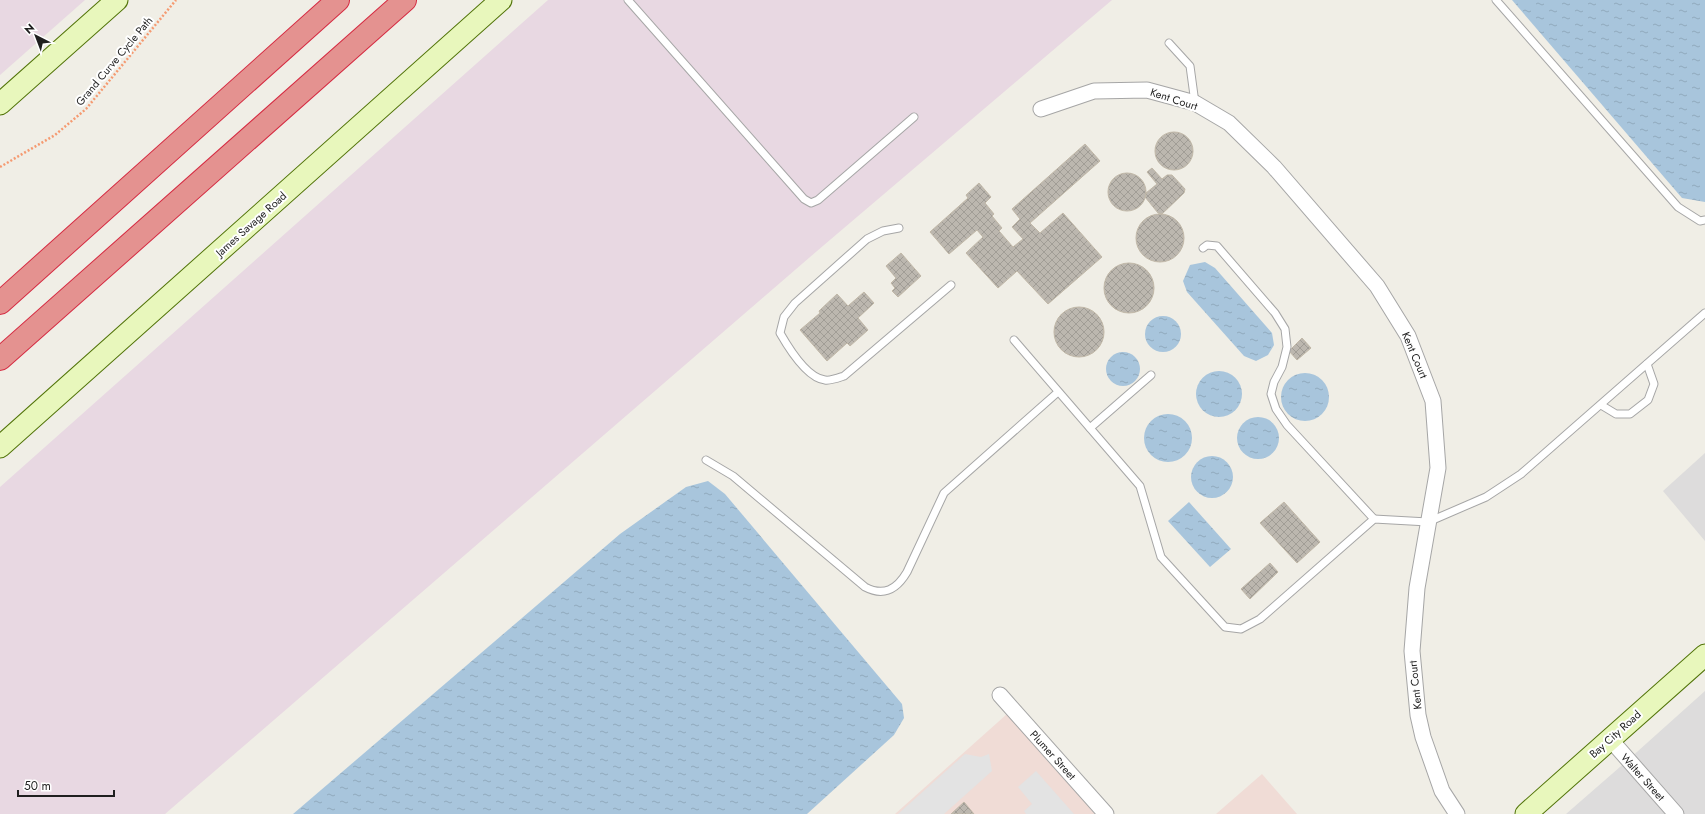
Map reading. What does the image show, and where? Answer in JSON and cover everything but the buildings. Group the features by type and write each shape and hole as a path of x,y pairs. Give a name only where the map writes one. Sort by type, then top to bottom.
{"highway":[{"path":"0,303 338,0"},
{"path":"0,359 405,0"},
{"path":"0,294 95,219"}],"street":[{"path":"0,104 118,0"},
{"name":"James Savage Road","path":"0,447 501,0"},
{"name":"Kent Court","path":"1041,109 1094,91 1146,90 1195,103 1229,123 1274,167 1377,286 1408,336 1433,400 1438,468 1417,588 1412,651 1418,715 1423,737 1442,791 1457,814"},
{"name":"Bay City Road","path":"1526,814 1705,655"},
{"name":"Plumer Street","path":"1000,695 1106,814"},
{"name":"Walter Street","path":"1610,739 1676,814"}],"lane":[{"path":"628,0 804,199 811,203 818,200 914,117"},
{"path":"1496,0 1678,207 1700,221 1705,220"},
{"path":"1169,43 1190,66 1195,103"},
{"path":"899,228 883,231 867,239 796,303 784,317 780,333 788,348 811,374 825,380 844,376 951,285"},
{"path":"1203,248 1207,245 1217,246 1278,318 1285,329 1287,347 1282,367 1274,382 1271,394 1276,409 1287,425 1374,519 1428,522 1486,497 1521,474 1705,313"},
{"path":"1014,340 1140,486 1161,557 1225,627 1241,628 1260,619 1374,519"},
{"path":"1602,404 1616,414 1630,414 1648,400 1654,384 1647,364"},
{"path":"1090,428 1151,375"},
{"path":"706,460 733,476 865,587 874,592 889,591 901,582 907,572 944,493 1058,392"}],"path":[{"name":"Grand Curve Cycle Path","path":"0,167 55,135 86,109 176,0"}],"shaded area":[{"path":"0,0 85,0 0,75"},
{"path":"548,0 1112,0 817,251 165,814 0,814 0,487"},
{"path":"1705,453 1705,541 1663,491"},
{"path":"1705,691 1705,814 1566,814 1628,760"},
{"path":"1007,714 1095,814 895,814"},
{"path":"965,754 981,757 989,754 992,771 944,814 898,814"},
{"path":"1036,771 1074,814 1026,814 1024,811 1032,804 1018,787"},
{"path":"1262,774 1297,814 1216,814"}],"water":[{"path":"1512,0 1705,0 1705,202 1682,198"},
{"path":"1205,262 1215,268 1272,333 1274,345 1268,355 1256,361 1244,356 1187,292 1183,281 1190,265"},
{"path":"1163,316 1173,319 1178,324 1181,334 1178,344 1173,349 1163,352 1153,349 1148,344 1145,334 1148,324 1153,319"},
{"path":"1126,352 1135,357 1139,362 1139,376 1135,381 1130,385 1120,386 1116,385 1107,376 1106,366 1107,362 1116,353"},
{"path":"1224,371 1228,372 1238,381 1241,385 1241,403 1232,413 1224,417 1214,417 1206,413 1197,403 1196,389 1200,381 1210,372"},
{"path":"1305,373 1314,375 1322,380 1327,388 1329,397 1327,406 1322,414 1314,419 1305,421 1296,419 1288,414 1283,406 1281,397 1283,388 1288,380 1296,375"},
{"path":"1168,414 1177,416 1185,421 1190,429 1192,438 1190,447 1185,455 1177,460 1168,462 1159,460 1151,455 1146,447 1144,438 1146,429 1151,421 1159,416"},
{"path":"1254,417 1262,417 1270,420 1276,426 1279,438 1276,450 1270,456 1262,459 1254,459 1246,456 1240,450 1237,442 1237,434 1240,426 1246,420"},
{"path":"1208,456 1216,456 1227,462 1233,473 1233,481 1227,492 1216,498 1208,498 1197,492 1191,481 1191,473 1197,462"},
{"path":"708,481 725,494 902,704 904,718 894,735 807,814 293,814 620,534 686,487"},
{"path":"1189,502 1231,549 1210,567 1168,521"}]}
